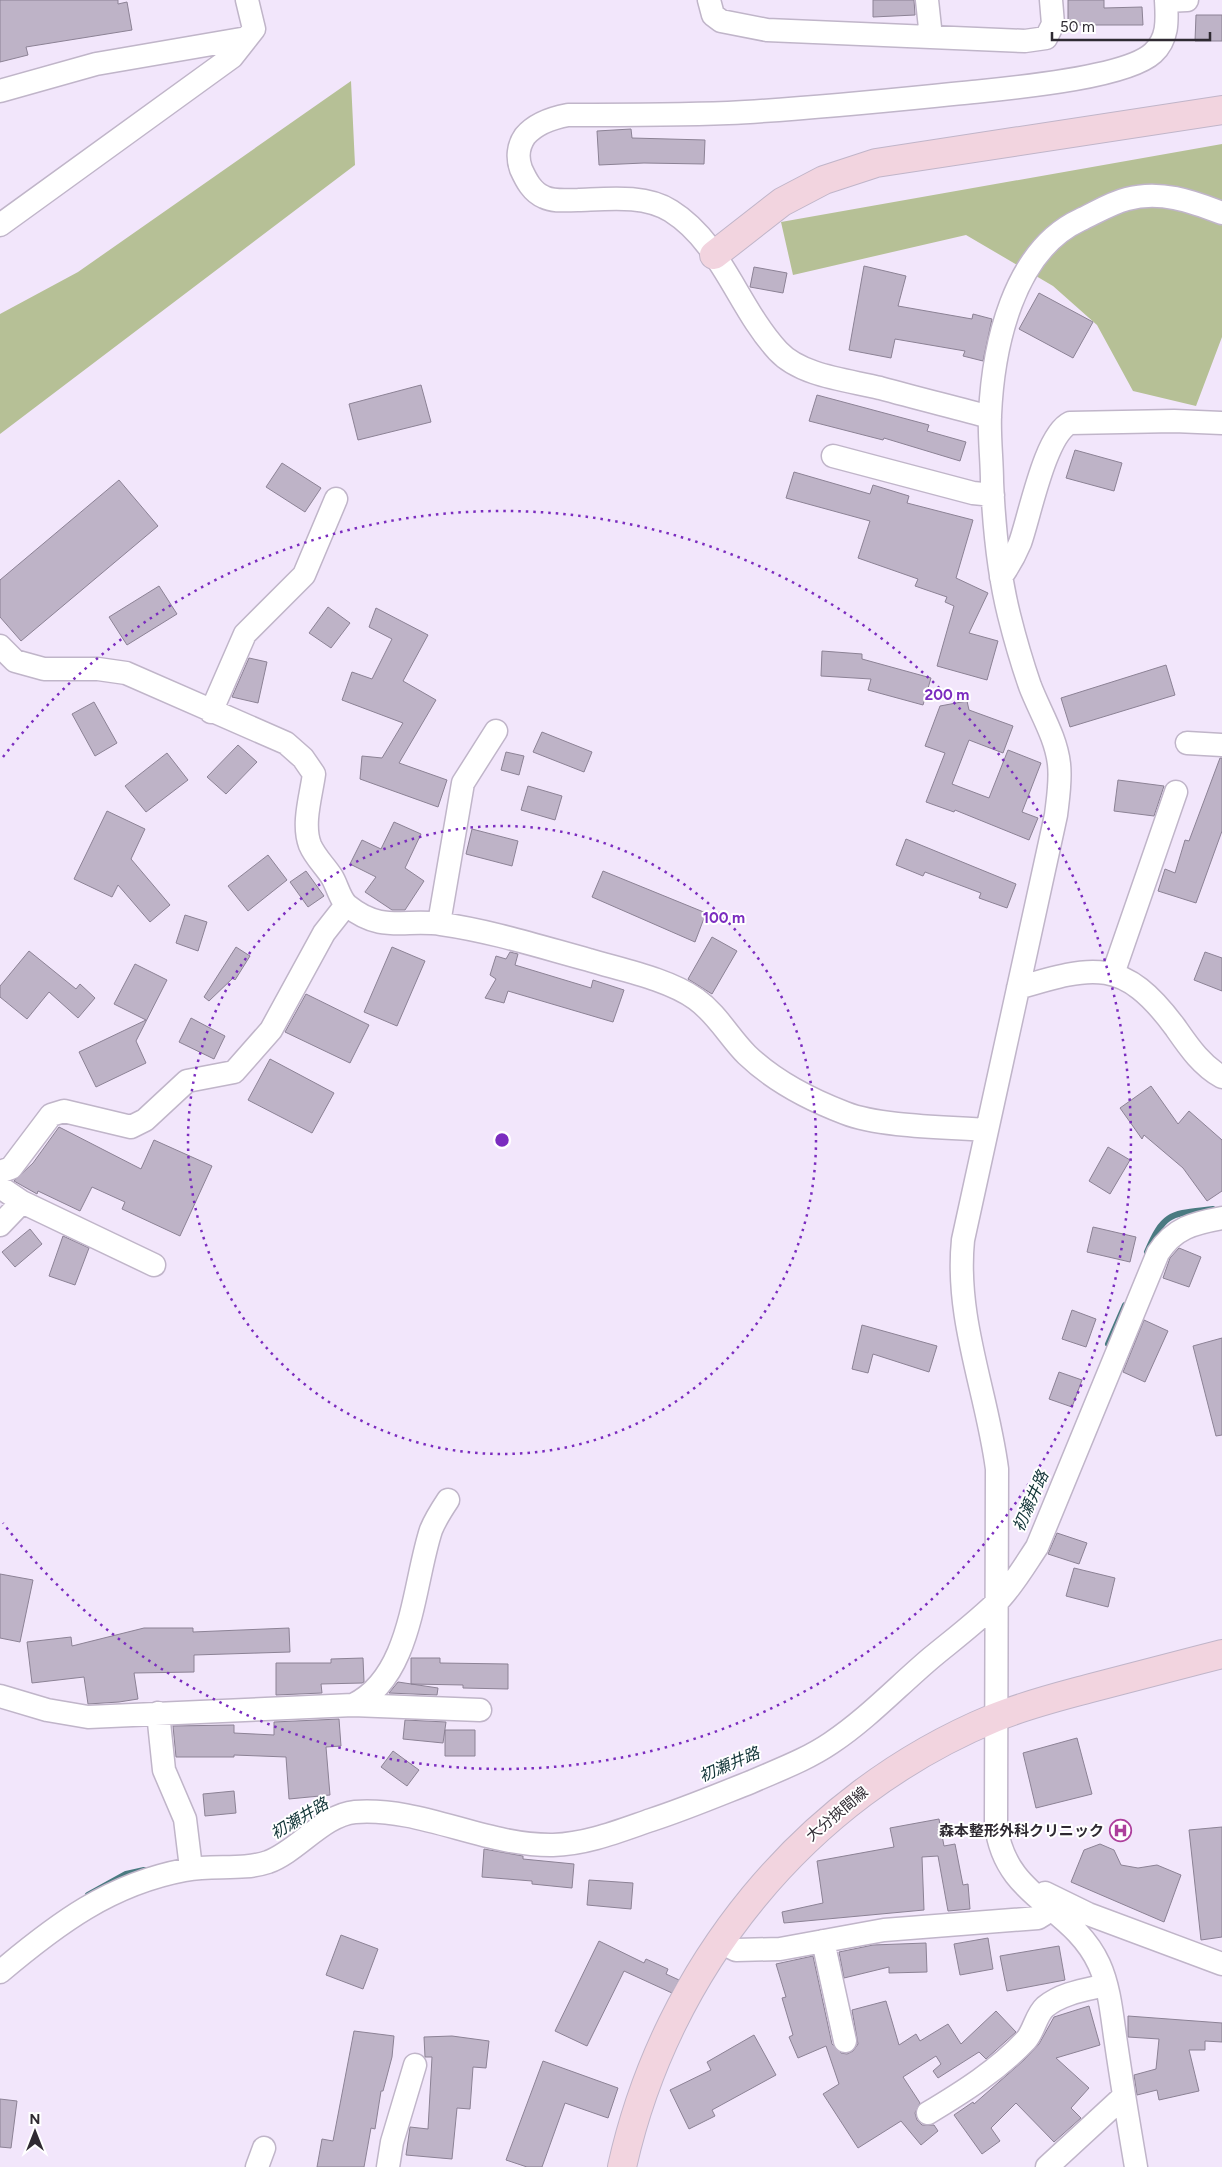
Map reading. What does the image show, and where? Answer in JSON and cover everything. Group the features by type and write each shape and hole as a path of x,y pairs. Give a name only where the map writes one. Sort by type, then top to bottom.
{"main road":[{"path":"714,255 757,219 789,198 824,180 876,163 1222,110"},
{"name":"大分挾間線","path":"622,2167 639,2105 661,2048 684,1998 720,1942 784,1862 845,1806 872,1785 914,1759 995,1718 1069,1694 1222,1654"}],"street":[{"path":"0,225 232,56 254,29 247,0"},
{"path":"709,0 712,15 721,21 767,30 1025,41 1046,38 1052,24 1051,0"},
{"path":"927,0 931,37"},
{"path":"990,417 821,372 787,359 768,338 696,230 660,205 616,199 560,200 544,197 532,188 524,175 519,151 522,141 530,130 543,122 568,115 748,112 867,103 1026,87 1081,78 1125,67 1153,53 1168,28 1173,0"},
{"path":"0,91 96,64 247,38"},
{"path":"1136,2167 1106,1985 1093,1951 1078,1933 1016,1876 1000,1850 998,1838 995,1718 998,1601 997,1469 990,1428 968,1333 961,1283 964,1240 1056,815 1060,780 1057,753 1020,656 1001,577 996,542 990,417 998,353 1006,316 1017,288 1034,257 1052,236 1074,222 1125,199 1148,195 1193,202 1222,213"},
{"path":"1001,577 1013,560 1050,448 1062,427 1070,423 1174,421 1222,423"},
{"path":"833,456 973,493 993,495"},
{"path":"211,712 245,634 304,575 336,499"},
{"path":"0,646 15,660 44,669 98,668 126,673 211,712 286,743 303,758 314,774 307,827 311,846 331,876 346,905 370,919 392,924 439,923 582,958 683,991 713,1014 740,1048 756,1062 797,1090 847,1114 880,1121 987,1130"},
{"path":"439,923 463,782 496,731"},
{"path":"1187,743 1222,745"},
{"path":"1113,974 1176,792"},
{"path":"0,1172 11,1168 52,1114 64,1111 131,1127 145,1120 187,1081 234,1072 271,1030 324,933 346,905"},
{"path":"1018,988 1083,971 1113,974 1145,991 1161,1008 1200,1061 1222,1077"},
{"path":"0,1187 22,1202 154,1265"},
{"path":"0,1225 22,1202"},
{"path":"0,1972 51,1930 104,1897 163,1874 191,1868 250,1867 269,1861 288,1852 339,1816 351,1812 386,1812 407,1815 471,1834 535,1844 567,1844 603,1836 712,1798 786,1767 823,1748 892,1693 998,1601 1017,1578 1037,1547 1158,1253 1165,1242 1182,1228 1222,1218"},
{"path":"353,1704 369,1697 389,1671 408,1630 432,1528 448,1500"},
{"path":"0,1696 71,1715 88,1717 353,1704 480,1710"},
{"path":"158,1713 164,1770 185,1819 191,1868"},
{"path":"1016,1876 1088,1914 1222,1964"},
{"path":"720,1942 743,1950 780,1949 884,1930 1038,1918 1051,1910"},
{"path":"823,1941 845,2041"},
{"path":"928,2113 960,2094 1011,2054 1031,2034 1046,2007 1072,1993 1106,1985"},
{"path":"388,2167 394,2134 415,2066"},
{"path":"1048,2167 1124,2096"}],"green space":[{"path":"351,81 355,165 0,434 0,314 78,272"},
{"path":"1222,144 1222,337 1196,406 1133,391 1097,325 1053,286 966,235 793,275 781,222"}],"building":[{"path":"0,0 118,0 118,4 127,2 132,30 26,47 28,55 0,62"},
{"path":"873,0 914,0 915,15 873,17"},
{"path":"1068,0 1104,0 1104,8 1142,7 1143,25 1068,25"},
{"path":"1196,15 1222,15 1222,41 1195,41"},
{"path":"631,129 632,138 705,140 704,164 644,163 599,165 597,131"},
{"path":"864,266 906,276 898,306 972,319 973,314 992,319 983,361 963,356 965,351 895,339 891,358 849,350"},
{"path":"754,267 787,273 783,293 750,287"},
{"path":"1039,293 1093,322 1073,358 1019,329"},
{"path":"421,385 431,422 358,440 349,404"},
{"path":"817,395 929,425 927,431 966,442 960,461 884,438 883,440 809,421"},
{"path":"1075,450 1122,463 1114,491 1066,478"},
{"path":"282,463 321,488 305,512 266,487"},
{"path":"794,472 870,494 873,485 909,496 907,503 973,520 956,578 988,593 969,633 998,641 987,680 937,666 954,606 945,602 947,597 915,586 918,579 858,558 870,521 786,498"},
{"path":"119,480 158,526 21,641 0,617 0,580"},
{"path":"159,586 177,614 127,645 109,617"},
{"path":"328,607 350,623 331,648 309,633"},
{"path":"376,608 428,635 403,681 436,700 399,763 447,780 438,807 360,779 362,756 382,758 403,723 342,700 352,672 372,679 392,639 369,627"},
{"path":"822,651 862,654 862,659 931,678 923,705 868,690 871,679 821,676"},
{"path":"249,658 267,662 258,703 232,697"},
{"path":"1166,665 1175,695 1070,727 1061,698"},
{"path":"967,701 969,710 1013,726 1003,753 969,740 952,784 989,798 1008,750 1041,763 1022,812 1038,818 1029,840 955,810 954,812 926,802 945,753 925,746 940,706"},
{"path":"94,702 117,743 95,756 72,714"},
{"path":"542,732 592,752 584,772 533,752"},
{"path":"238,745 257,762 226,794 207,777"},
{"path":"506,752 524,756 519,775 501,770"},
{"path":"167,753 188,780 146,812 125,786"},
{"path":"1220,758 1222,758 1222,831 1196,903 1158,891 1165,869 1175,873 1185,840 1189,841"},
{"path":"1118,780 1164,786 1154,816 1114,811"},
{"path":"528,786 562,796 555,820 521,810"},
{"path":"107,811 145,829 131,859 170,905 150,922 118,885 112,897 74,879"},
{"path":"394,822 421,834 405,868 424,881 405,910 392,910 365,892 376,877 350,864 362,840 381,849"},
{"path":"472,829 518,841 512,866 466,854"},
{"path":"906,839 1016,884 1007,908 979,898 981,893 925,872 923,876 896,865"},
{"path":"268,855 287,880 248,911 228,886"},
{"path":"306,871 324,896 308,907 290,882"},
{"path":"603,871 706,913 695,942 592,897"},
{"path":"185,915 207,922 198,951 176,943"},
{"path":"712,937 737,951 712,994 688,979"},
{"path":"236,947 250,956 235,980 233,978 209,1001 204,997"},
{"path":"392,947 425,961 397,1026 364,1012"},
{"path":"29,951 76,989 80,984 95,998 78,1018 49,992 27,1019 0,997 0,986"},
{"path":"510,952 518,954 515,965 591,988 593,980 624,990 613,1022 508,991 504,1003 485,998 496,979 490,975 496,956 506,959"},
{"path":"1205,952 1222,958 1222,991 1194,980"},
{"path":"135,964 167,980 136,1041 146,1063 96,1087 79,1052 146,1020 114,1004"},
{"path":"306,994 369,1025 350,1063 285,1032"},
{"path":"191,1018 225,1036 214,1059 179,1042"},
{"path":"270,1059 334,1093 312,1133 248,1100"},
{"path":"1151,1086 1178,1124 1189,1111 1222,1140 1222,1191 1207,1201 1183,1168 1144,1135 1142,1139 1120,1108"},
{"path":"59,1127 141,1169 154,1140 212,1166 180,1236 122,1209 125,1202 92,1187 80,1211 38,1191 37,1194 14,1181 33,1163"},
{"path":"1108,1147 1130,1160 1110,1194 1089,1181"},
{"path":"1093,1227 1136,1237 1130,1262 1087,1252"},
{"path":"30,1229 42,1244 15,1267 2,1252"},
{"path":"63,1236 89,1248 75,1285 49,1276"},
{"path":"1179,1248 1201,1257 1189,1287 1163,1278 1170,1258"},
{"path":"1072,1310 1096,1319 1086,1347 1062,1339"},
{"path":"1144,1320 1168,1331 1145,1382 1123,1372"},
{"path":"862,1325 937,1346 929,1372 873,1354 868,1373 852,1369"},
{"path":"1222,1338 1222,1435 1216,1436 1193,1346"},
{"path":"1059,1372 1082,1380 1072,1407 1049,1399"},
{"path":"1057,1533 1087,1543 1079,1564 1048,1554"},
{"path":"1074,1568 1115,1578 1108,1607 1066,1596"},
{"path":"0,1574 33,1580 20,1642 0,1638"},
{"path":"144,1628 193,1628 193,1632 289,1628 290,1652 194,1655 194,1672 134,1673 138,1699 119,1702 88,1704 84,1677 32,1683 27,1642 71,1637 72,1646"},
{"path":"363,1658 364,1682 362,1683 321,1684 322,1693 276,1695 276,1663 331,1663 331,1659"},
{"path":"411,1658 440,1658 440,1663 508,1664 508,1689 463,1688 463,1685 411,1684"},
{"path":"398,1682 438,1688 437,1695 389,1693"},
{"path":"339,1719 341,1746 326,1747 330,1795 289,1799 286,1757 234,1755 234,1757 176,1757 173,1726 234,1725 234,1733 274,1735 274,1722"},
{"path":"405,1720 446,1722 443,1743 403,1739"},
{"path":"445,1730 475,1730 475,1756 445,1756"},
{"path":"1077,1738 1092,1794 1036,1808 1023,1753"},
{"path":"393,1751 419,1770 407,1786 381,1767"},
{"path":"234,1791 236,1813 205,1816 203,1794"},
{"path":"939,1819 944,1846 955,1844 963,1885 968,1884 970,1909 948,1911 938,1856 922,1857 924,1910 784,1923 782,1912 823,1903 817,1861 894,1847 890,1828"},
{"path":"1222,1827 1222,1937 1201,1940 1189,1830"},
{"path":"1100,1844 1114,1850 1121,1865 1138,1868 1157,1865 1181,1875 1164,1922 1071,1882 1084,1850"},
{"path":"484,1849 523,1856 523,1859 574,1864 572,1888 532,1884 532,1881 482,1877"},
{"path":"589,1880 633,1883 631,1909 587,1905"},
{"path":"341,1935 378,1949 363,1989 326,1975"},
{"path":"988,1938 993,1969 960,1975 954,1944"},
{"path":"599,1941 644,1963 646,1959 668,1969 666,1974 679,1980 672,1993 624,1971 587,2046 555,2031"},
{"path":"926,1943 927,1972 889,1973 889,1967 844,1978 839,1952 873,1945"},
{"path":"1059,1946 1065,1980 1007,1991 1000,1956"},
{"path":"813,1956 832,2044 841,2053 847,2054 853,2051 858,2044 852,2010 886,2001 899,2045 916,2034 920,2041 948,2024 961,2044 996,2011 1016,2032 986,2059 979,2052 938,2078 933,2071 941,2064 936,2056 903,2077 920,2103 915,2113 917,2120 922,2125 934,2125 938,2131 921,2145 901,2121 858,2148 823,2094 839,2084 826,2046 798,2058 789,2037 793,2035 782,1998 786,1997 776,1964"},
{"path":"1089,2006 1100,2045 1056,2058 1089,2088 1071,2108 1081,2118 1054,2142 1016,2103 991,2128 1000,2141 982,2154 954,2115 973,2102 974,2104 1024,2060 1039,2044 1054,2017"},
{"path":"1128,2016 1222,2023 1222,2042 1205,2041 1205,2050 1189,2050 1199,2091 1159,2100 1157,2090 1137,2095 1134,2075 1156,2069 1159,2039 1128,2037"},
{"path":"354,2031 394,2036 392,2057 383,2091 381,2091 375,2129 371,2128 364,2167 317,2167 322,2139 333,2141"},
{"path":"754,2035 776,2075 712,2110 715,2116 689,2129 670,2090 711,2070 707,2062"},
{"path":"452,2036 489,2041 486,2068 473,2067 470,2109 457,2108 452,2159 406,2155 410,2127 428,2129 432,2057 425,2057 424,2037"},
{"path":"543,2061 618,2088 608,2118 565,2103 542,2167 527,2167 506,2160"},
{"path":"0,2099 17,2101 11,2148 0,2147"}],"waterway":[{"name":"初瀬井路","path":"1147,1252 1159,1229 1171,1217 1188,1212 1213,1209"},
{"name":"初瀬井路","path":"1108,1344 1125,1305"},
{"name":"初瀬井路","path":"88,1895 126,1874 144,1870"}],"place":[{"name":"森本整形外科クリニック","path":"1120,1831"}]}
